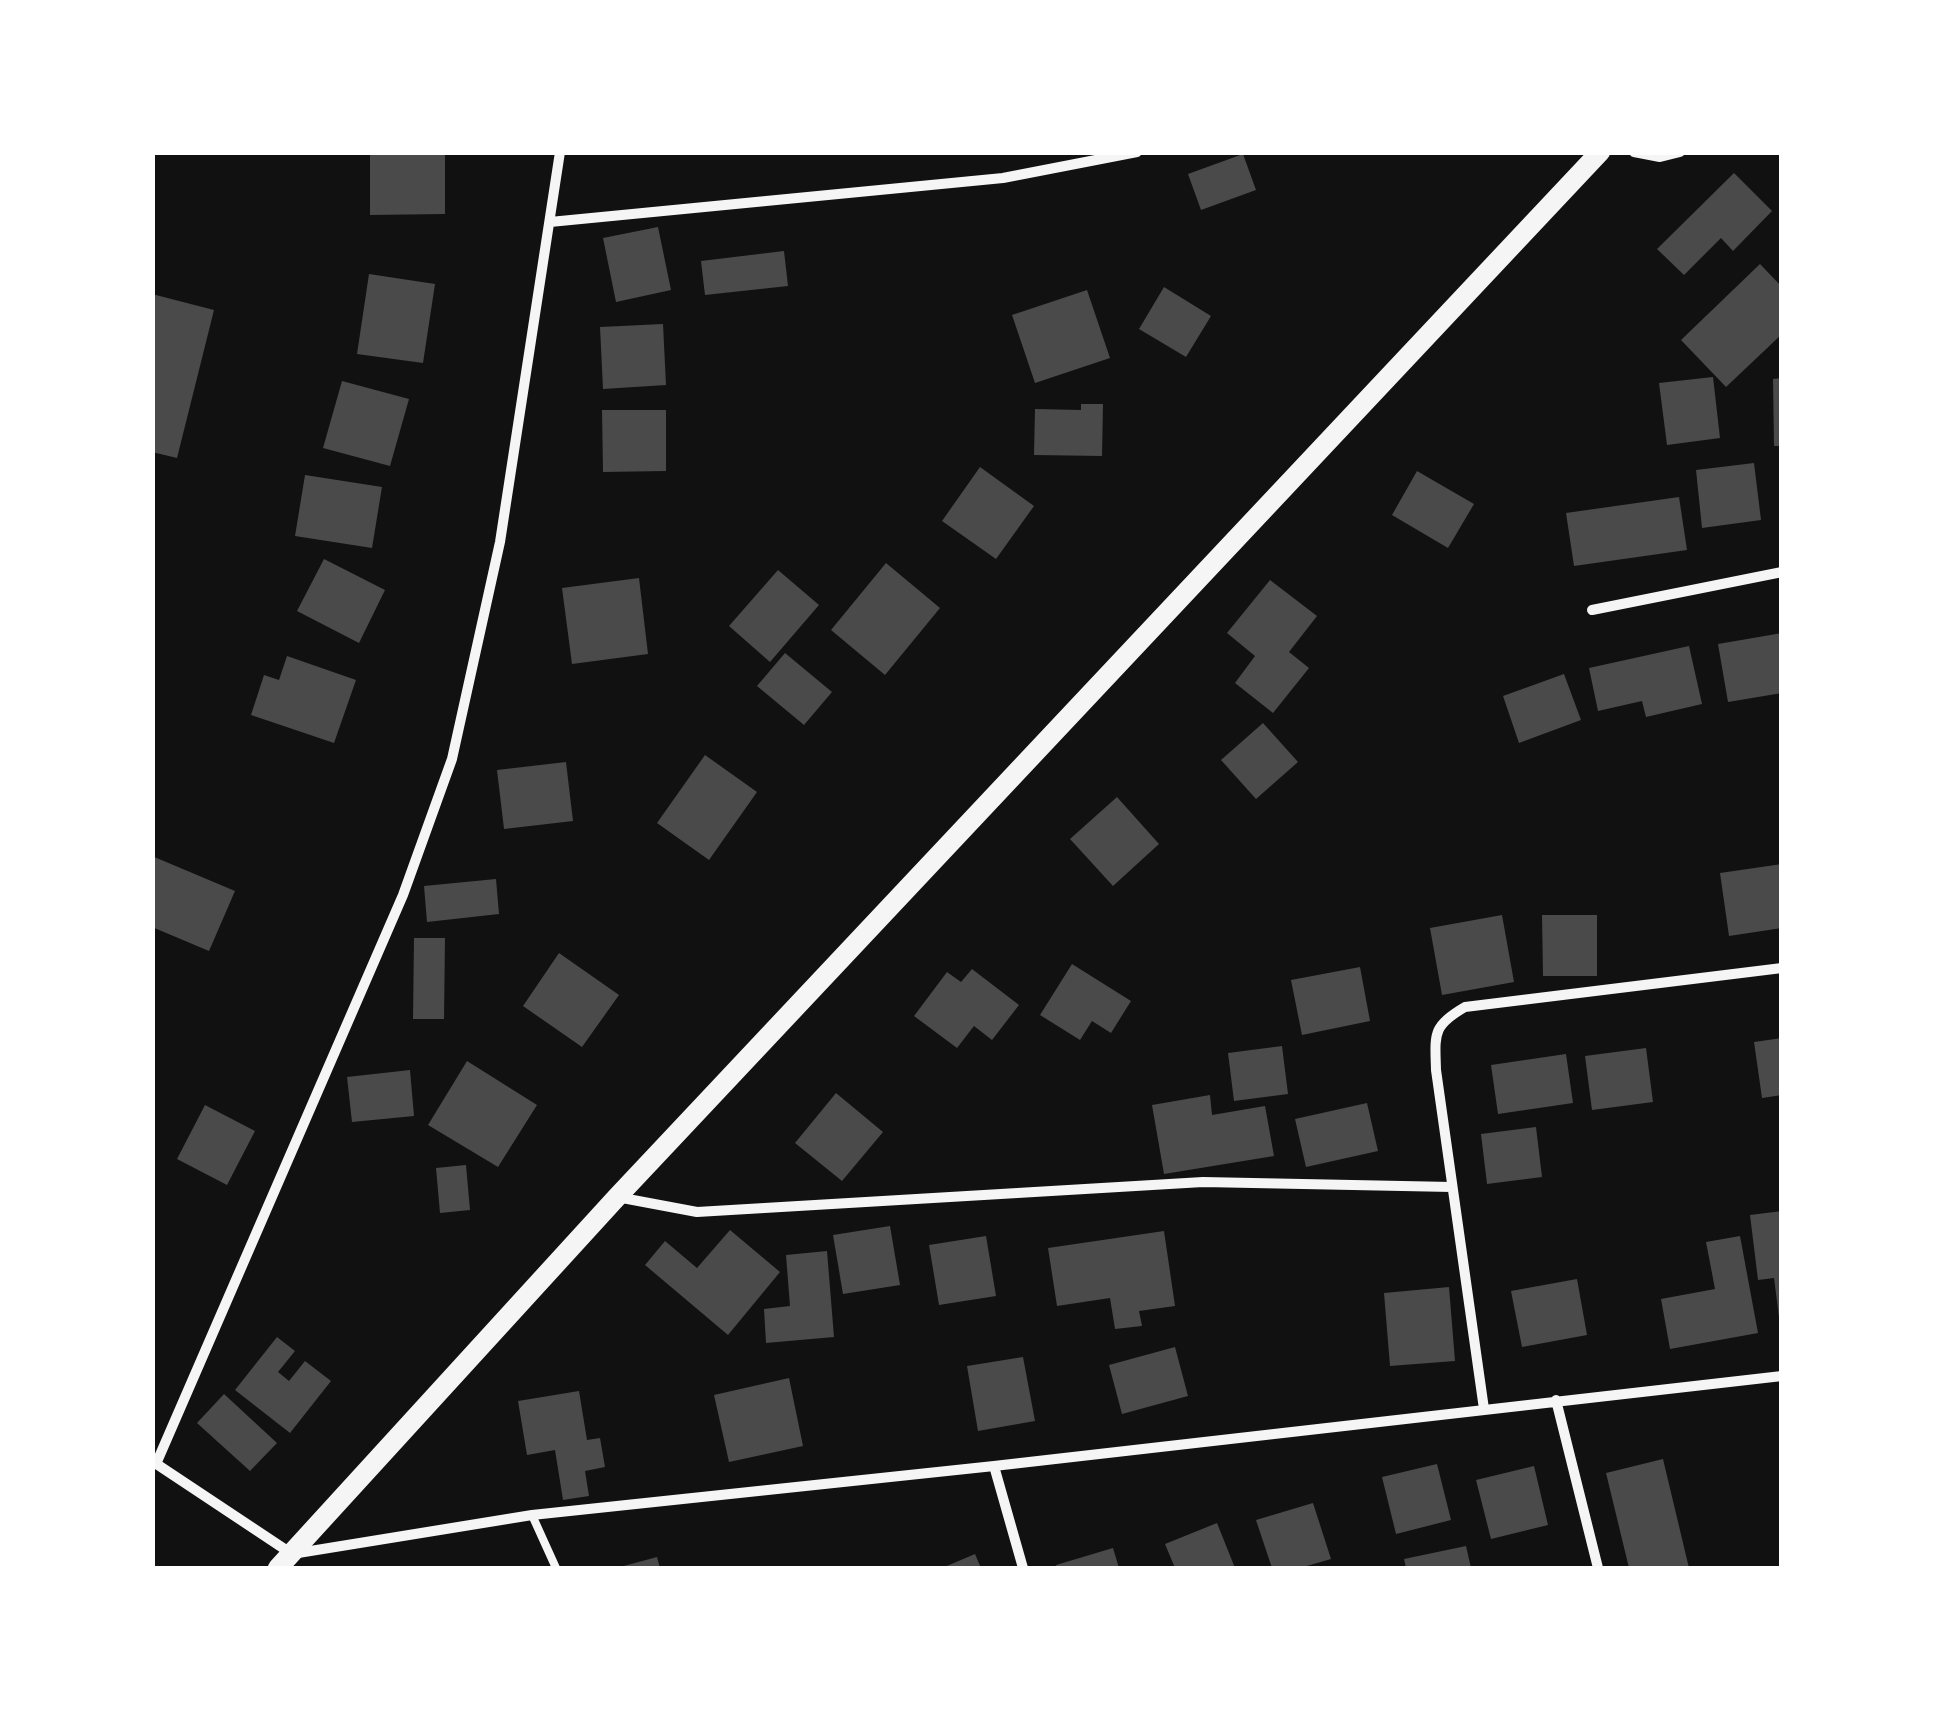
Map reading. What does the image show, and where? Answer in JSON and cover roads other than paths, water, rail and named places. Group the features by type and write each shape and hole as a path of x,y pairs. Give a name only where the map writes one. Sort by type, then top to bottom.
{"main road":[{"path":"285,1561 617,1198 1600,152"}],"street":[{"path":"560,152 500,542 452,759 403,894 154,1462 285,1561 532,1515 1782,1376"},
{"path":"550,222 1003,178 1137,152"},
{"path":"1634,152 1660,157 1680,152"},
{"path":"1592,610 1782,572"},
{"path":"1484,1409 1436,1070 1435,1036 1446,1018 1465,1007 1782,968"},
{"path":"617,1198 696,1212 1203,1182 1452,1187"},
{"path":"1556,1400 1598,1568"},
{"path":"994,1466 1023,1568"}],"lane":[{"path":"532,1515 555,1568"}]}
